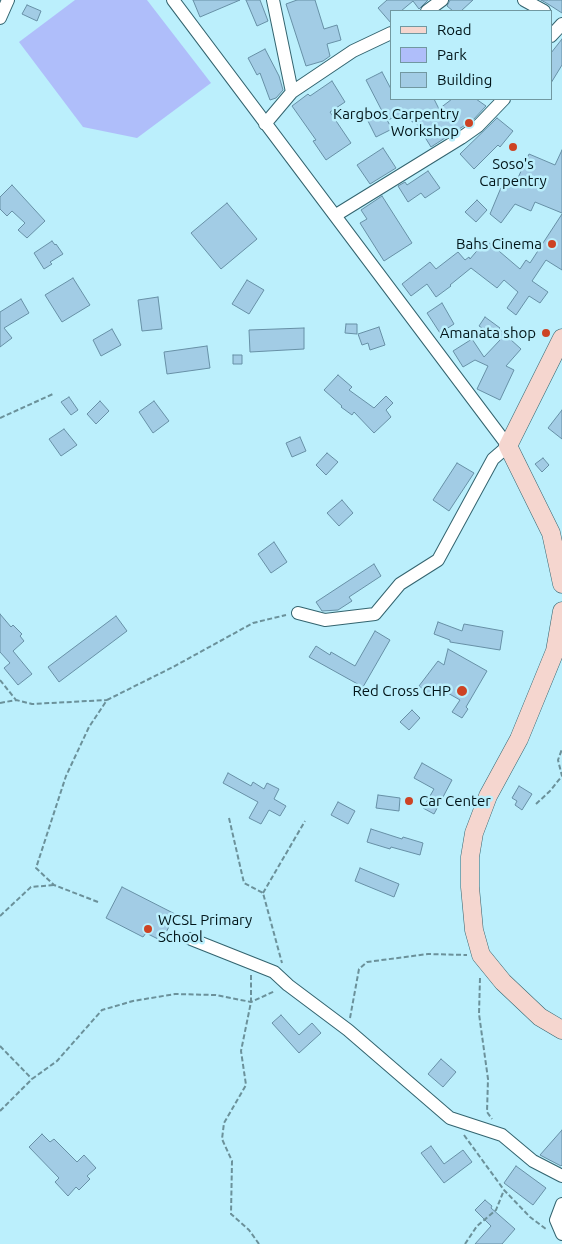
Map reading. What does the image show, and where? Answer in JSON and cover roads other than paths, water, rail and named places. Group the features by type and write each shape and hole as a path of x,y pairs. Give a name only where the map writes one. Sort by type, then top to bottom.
{"main road":[{"path":"562,338 508,446 551,533 562,584"},
{"path":"562,611 555,651 518,739 488,796 474,833 470,857 470,886 474,930 481,955 503,982 540,1017 562,1030"}],"street":[{"path":"0,18 8,0"},
{"path":"173,0 508,446 493,458 438,560 400,584 375,614 325,620 298,613"},
{"path":"273,0 292,92"},
{"path":"427,10 442,0"},
{"path":"524,0 542,10"},
{"path":"552,35 562,24"},
{"path":"265,124 292,92 354,51 390,33"},
{"path":"336,215 461,138 478,126 503,100"},
{"path":"191,938 274,972 288,985 348,1030 450,1118 502,1135 533,1161 562,1176"},
{"path":"562,1204 556,1220 562,1234"}],"place":[{"name":"Kargbos Carpentry Workshop","path":"469,123"},
{"name":"Soso's Carpentry","path":"513,147"},
{"name":"Bahs Cinema","path":"552,244"},
{"name":"Amanata shop","path":"546,333"},
{"name":"Red Cross CHP","path":"462,691"},
{"name":"Car Center","path":"409,801"},
{"name":"WCSL Primary School","path":"148,929"}]}
